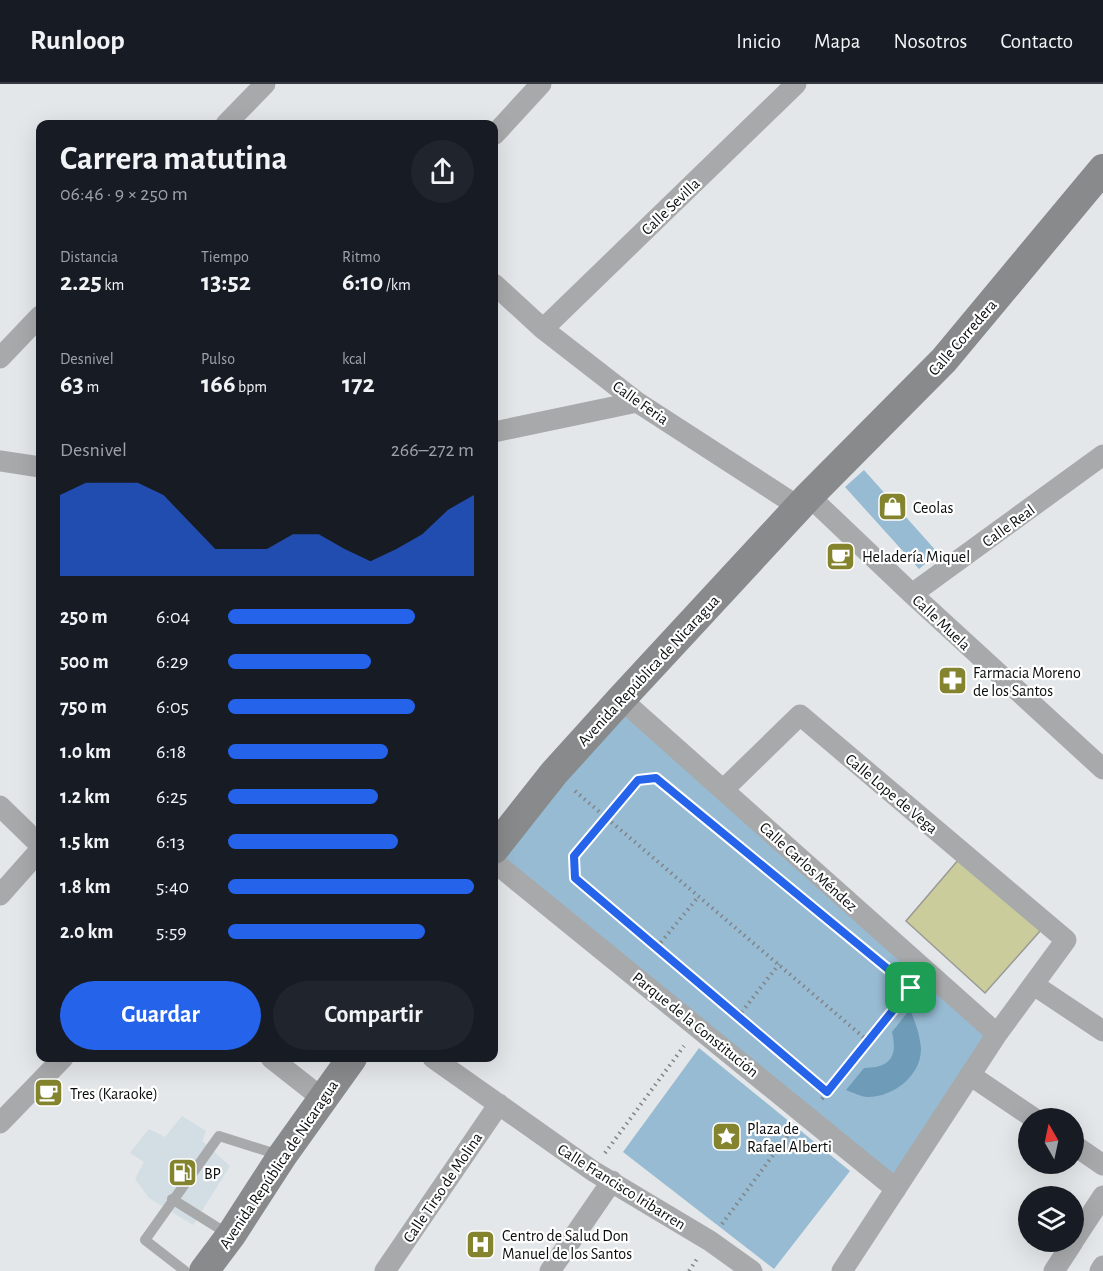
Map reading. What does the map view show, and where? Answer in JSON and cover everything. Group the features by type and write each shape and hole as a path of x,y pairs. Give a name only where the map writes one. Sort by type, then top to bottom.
{"street":[{"path":"230,120 265,84"},
{"path":"498,131 542,84"},
{"name":"Calle Sevilla","path":"543,329 796,84"},
{"name":"Calle Corredera","path":"804,502 944,360 1103,169"},
{"name":"Calle Feria","path":"498,288 543,329 638,402 804,502"},
{"path":"0,358 36,320"},
{"path":"498,431 638,402"},
{"name":"Calle Real","path":"912,594 1103,455"},
{"path":"0,461 36,466"},
{"name":"Calle Muela","path":"804,502 912,594 1103,770"},
{"name":"Avenida República de Nicaragua","path":"498,844 554,773 804,502"},
{"name":"Calle Carlos Méndez","path":"621,699 997,1034"},
{"name":"Calle Lope de Vega","path":"723,790 800,715 1066,939 1034,985"},
{"path":"0,806 36,841"},
{"path":"0,895 36,854"},
{"name":"Parque de la Constitución","path":"498,865 896,1189"},
{"path":"842,1271 997,1034 1034,985 1103,1031"},
{"path":"0,1123 59,1062"},
{"path":"276,1062 323,1099"},
{"name":"Avenida República de Nicaragua","path":"204,1271 349,1062"},
{"name":"Calle Francisco Iribarren","path":"439,1062 593,1171 710,1241 752,1271"},
{"path":"970,1075 1019,1108"},
{"name":"Calle Tirso de Molina","path":"385,1271 500,1104"},
{"path":"1084,1152 1103,1165"},
{"path":"550,1271 612,1181"},
{"path":"1084,1224 1103,1196"},
{"path":"1054,1271 1066,1252"},
{"path":"1100,1271 1103,1266"}],"lane":[{"path":"185,1271 145,1240 219,1136 282,1156"},
{"path":"172,1199 231,1235"}],"path":[{"path":"554,773 868,1041"},
{"path":"827,1092 575,878 574,856 638,780 656,778 856,943"},
{"path":"657,948 699,896"},
{"path":"738,1017 779,964"},
{"path":"689,1271 806,1114 827,1092 925,970"},
{"path":"902,980 911,988"},
{"path":"593,1171 698,1026"}],"shaded area":[{"path":"864,470 938,553 919,569 845,487"},
{"path":"621,699 997,1034 896,1189 498,857 498,849"},
{"path":"910,1009 921,1049 920,1059 911,1076 896,1089 877,1096 865,1097 846,1090 864,1068 880,1066 890,1059 894,1048 892,1032"},
{"path":"699,1048 850,1171 774,1269 623,1152"},
{"name":"BP","path":"182,1116 206,1131 202,1141 230,1166 193,1225 149,1198 135,1179 144,1162 130,1153 149,1129 165,1137"}],"building":[{"path":"959,859 1041,930 985,993 906,921"}],"place":[{"name":"Ceolas","path":"892,507"},
{"name":"Heladería Miquel","path":"841,556"},
{"name":"Farmacia Moreno de los Santos","path":"952,681"},
{"name":"Tres (Karaoke)","path":"49,1093"},
{"name":"Plaza de Rafael Alberti","path":"726,1137"},
{"name":"BP","path":"183,1173"},
{"name":"Centro de Salud Don Manuel de los Santos","path":"481,1244"}],"route":[{"path":"656,778 911,988 827,1092 575,878 574,856 638,780 656,778"}]}
